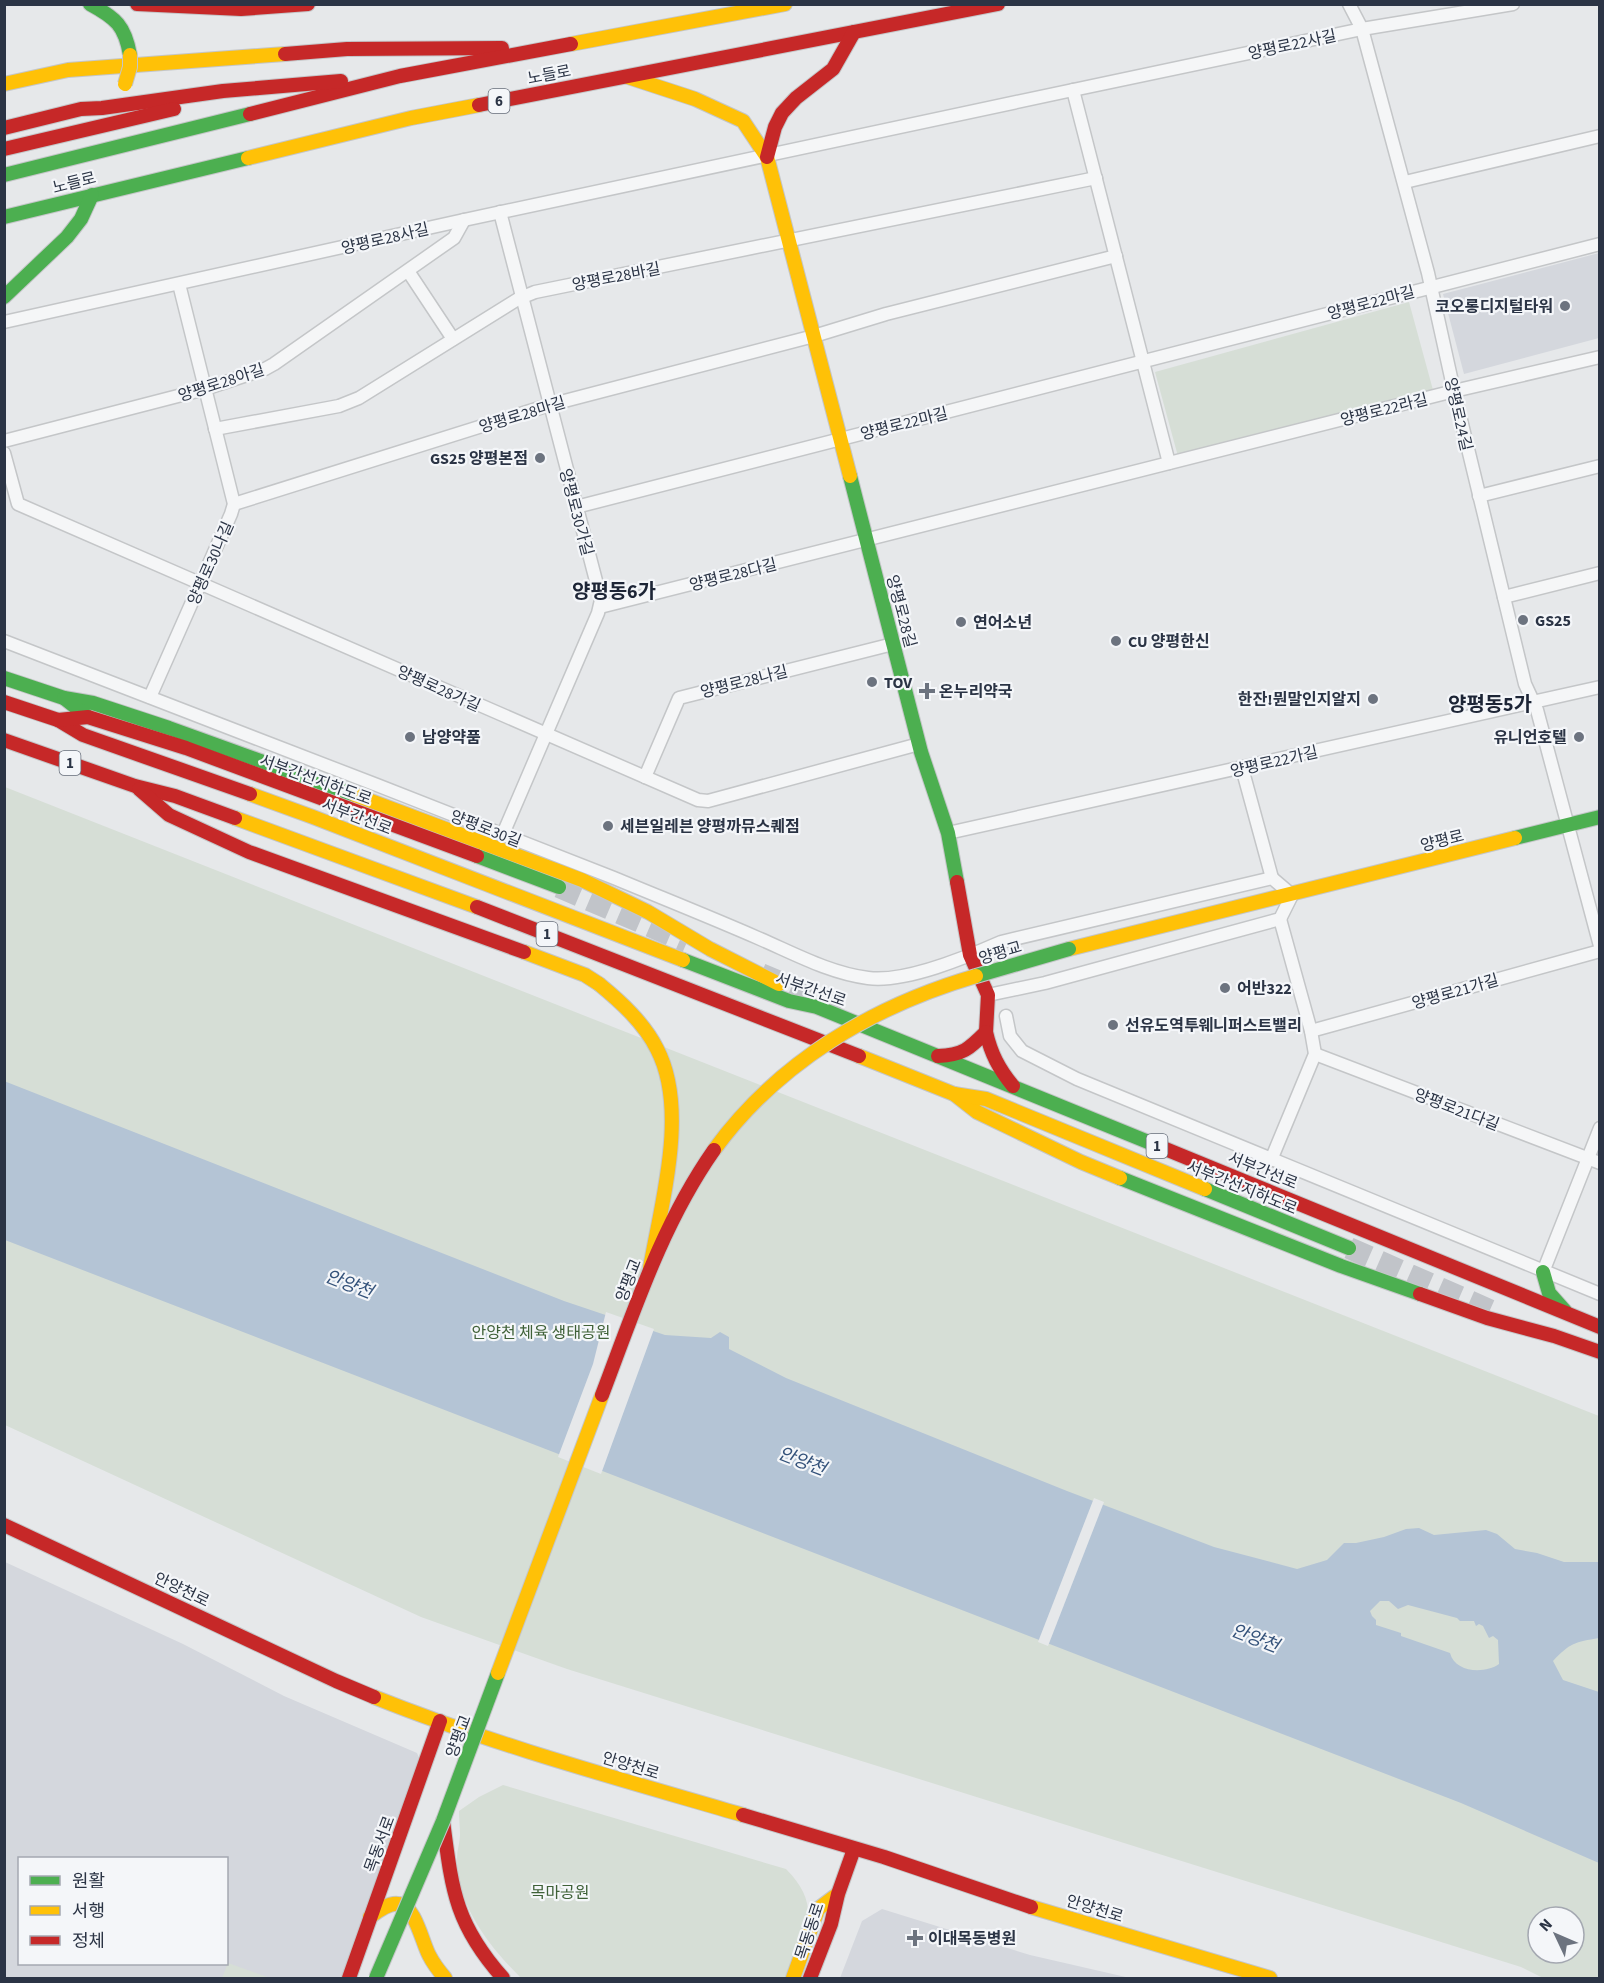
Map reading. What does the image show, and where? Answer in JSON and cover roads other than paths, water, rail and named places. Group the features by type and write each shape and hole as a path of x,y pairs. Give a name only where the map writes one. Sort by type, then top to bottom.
{"main road":[{"path":"4,128 81,109 112,96 125,84 130,67 130,55 123,27 112,16 90,4"},
{"path":"137,4 241,9 308,4"},
{"name":"노들로","path":"4,175 400,76 785,4"},
{"name":"노들로","path":"4,217 411,118 998,4"},
{"path":"767,157 774,127 782,113 833,69 854,32"},
{"path":"4,84 68,70 336,50 555,47"},
{"path":"81,109 223,91 400,76"},
{"path":"625,76 694,99 743,120 767,157"},
{"path":"4,149 266,87"},
{"name":"양평로28길","path":"767,157 919,744 948,833 970,956 988,995 986,1032"},
{"path":"4,297 67,237 81,219 92,195"},
{"path":"4,678 64,698 93,703 169,728 344,790 582,880 648,912 738,964 794,991 817,1007"},
{"path":"64,698 88,717"},
{"name":"서부간선로","path":"4,702 58,720 83,735 324,821 789,1001 817,1007 1599,1327"},
{"name":"서부간선지하도로","path":"58,720 88,717 186,748 559,887"},
{"name":"1","path":"4,740 135,786 175,796 416,883 954,1094 977,1112 1082,1162 1255,1232 1341,1266 1476,1314 1554,1336 1599,1352"},
{"path":"135,786 169,815 249,852 578,972 598,984 626,1009 646,1032 662,1059 672,1116 669,1150 650,1268"},
{"name":"양평로","path":"1069,949 1599,817"},
{"name":"양평교","path":"443,1821 650,1268 677,1210 706,1162 737,1121 777,1079 830,1041 874,1015 913,997 1069,949"},
{"path":"938,1056 960,1055 970,1049 986,1032"},
{"path":"986,1032 991,1054 1014,1088"},
{"name":"서부간선지하도로","path":"954,1094 986,1099 1349,1248"},
{"path":"1497,1284 1534,1278 1569,1315"},
{"name":"안양천로","path":"4,1525 336,1681 440,1721 560,1761 884,1857 1006,1899 1270,1978"},
{"name":"목동서로","path":"349,1978 440,1721"},
{"path":"443,1821 452,1890 468,1934 489,1964 503,1978"},
{"path":"376,1978 443,1821"},
{"name":"목동동로","path":"810,1978 831,1924 838,1894 854,1849"},
{"name":"목동동로","path":"793,1978 819,1909 838,1894"},
{"path":"370,1917 381,1908 390,1905 402,1904 410,1909 431,1960 445,1978"}],"street":[{"name":"양평로24길","path":"1349,4 1362,29 1405,182 1525,684 1534,703 1569,825 1599,946"},
{"name":"양평로22사길","path":"767,157 1362,29 1513,4"},
{"path":"1073,90 1169,463"},
{"path":"1405,182 1599,136"},
{"name":"양평로28사길","path":"4,322 500,212 767,157"},
{"path":"789,241 1096,178"},
{"name":"양평로30가길","path":"500,212 601,600 600,607"},
{"name":"양평로28아길","path":"4,441 205,389 274,364 454,238 464,220"},
{"name":"양평로28바길","path":"215,429 339,406 359,398 521,298 535,292 789,241"},
{"name":"양평로22마길","path":"576,507 1599,244"},
{"path":"814,336 886,314 1116,256"},
{"path":"408,271 453,339"},
{"name":"양평로30나길","path":"150,697 234,504 180,284"},
{"name":"양평로28마길","path":"234,504 549,405 814,336"},
{"name":"양평로22라길","path":"866,540 1454,391 1599,357"},
{"name":"양평로28가길","path":"4,453 18,504 698,800 708,801 919,744"},
{"path":"1479,496 1599,466"},
{"name":"양평로28다길","path":"600,607 866,540"},
{"path":"1504,597 1599,573"},
{"path":"503,834 600,607"},
{"name":"양평로30길","path":"4,641 503,834 691,909 828,968 871,978 890,978 970,956"},
{"name":"양평로28나길","path":"645,777 679,698 893,644"},
{"name":"양평로22가길","path":"948,833 1599,687"},
{"path":"1242,768 1272,878 1292,894 1280,919 1311,1031 1315,1054 1271,1160"},
{"path":"970,956 1001,942 1272,878"},
{"path":"988,995 1280,919"},
{"name":"양평로21가길","path":"1311,1031 1599,951"},
{"path":"1006,1016 1010,1036 1022,1051 1077,1079 1271,1160 1534,1278 1599,1294"},
{"name":"양평로21다길","path":"1315,1054 1594,1161"},
{"path":"1534,1278 1594,1161 1599,1128"}],"water":[{"name":"안양천","path":"4,1081 564,1301 665,1335 711,1338 720,1332 729,1337 729,1349 786,1378 1067,1491 1214,1547 1297,1569 1327,1560 1344,1543 1384,1537 1406,1529 1419,1528 1434,1535 1486,1530 1497,1534 1515,1549 1564,1562 1599,1562 1599,1638 1573,1644 1553,1661 1563,1680 1599,1692 1599,1863 1461,1803 5,1240","holes":["1380,1601 1389,1601 1398,1609 1408,1605 1457,1618 1460,1621 1474,1621 1476,1626 1479,1624 1483,1626 1489,1638 1493,1636 1498,1640 1499,1664 1479,1670 1464,1668 1453,1660 1450,1653 1376,1625 1376,1620 1370,1611"]}],"tunnel":[{"path":"559,887 687,942"},
{"path":"761,974 841,1008"},
{"path":"1349,1248 1496,1313"}],"place":[{"name":"코오롱디지털타워","path":"1565,306"},
{"name":"GS25 양평본점","path":"540,458"},
{"name":"GS25","path":"1523,620"},
{"name":"연어소년","path":"961,622"},
{"name":"CU 양평한신","path":"1116,641"},
{"name":"TOV","path":"872,682"},
{"name":"온누리약국","path":"927,691"},
{"name":"한잔!뭔말인지알지","path":"1373,699"},
{"name":"남양약품","path":"410,737"},
{"name":"유니언호텔","path":"1579,737"},
{"name":"세븐일레븐 양평까뮤스퀘점","path":"608,826"},
{"name":"어반322","path":"1225,988"},
{"name":"선유도역투웨니퍼스트밸리","path":"1113,1025"},
{"name":"이대목동병원","path":"915,1938"}],"district":[{"name":"양평동6가","path":"614,591"},
{"name":"양평동5가","path":"1490,704"}],"park label":[{"name":"안양천 체육 생태공원","path":"541,1332"},
{"name":"목마공원","path":"560,1892"}]}
